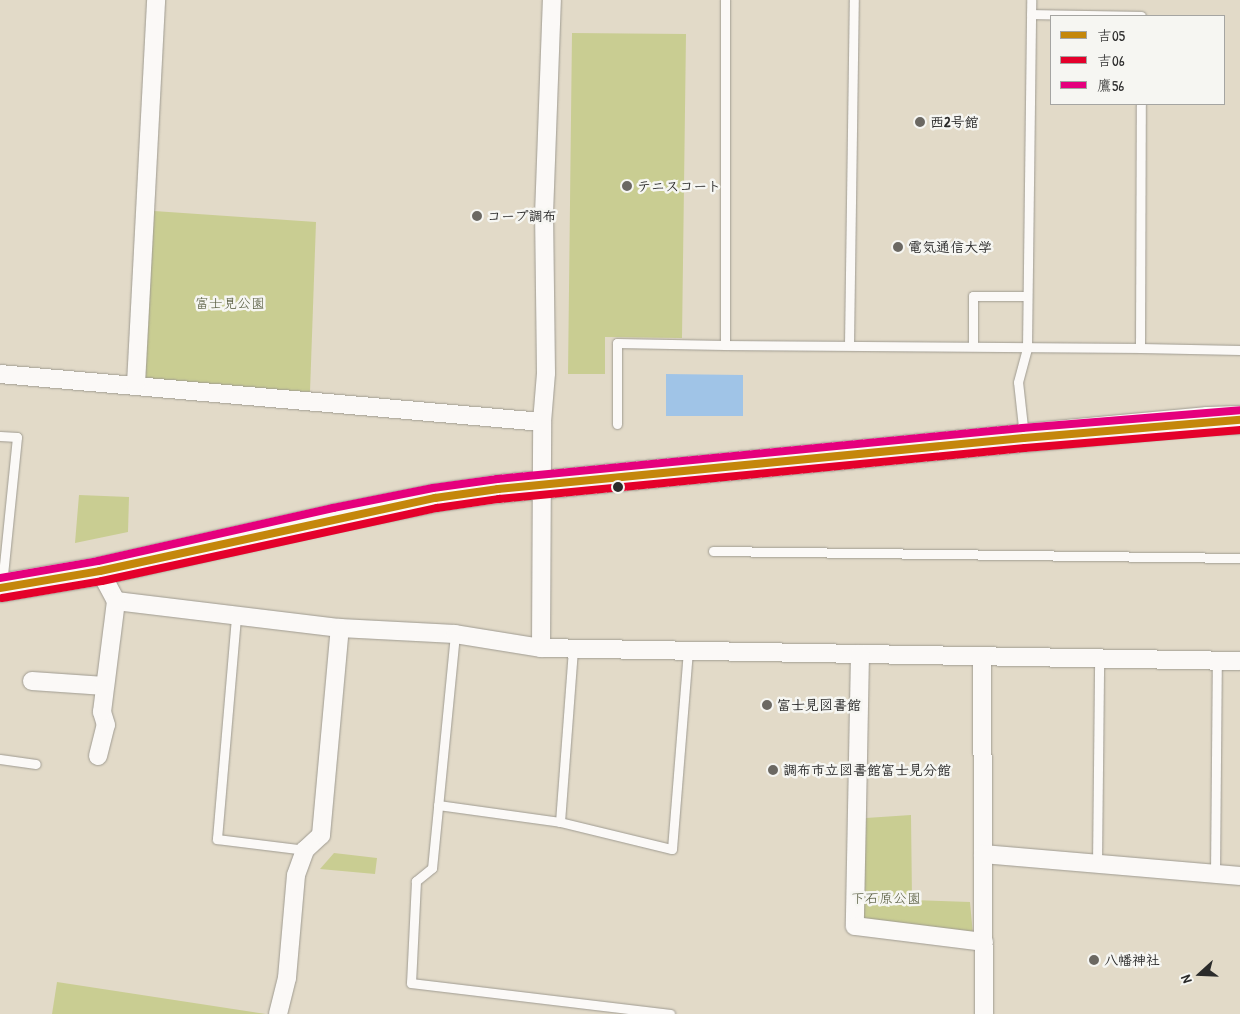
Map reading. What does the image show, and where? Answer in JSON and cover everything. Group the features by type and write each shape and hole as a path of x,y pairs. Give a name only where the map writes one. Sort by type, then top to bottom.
{"main road":[{"path":"1,588 100,571 426,500 542,484 1208,421 1240,420"}],"street":[{"path":"136,384 156,0"},
{"path":"541,648 542,422 546,373 544,215 552,0"},
{"path":"0,374 136,384 542,422"},
{"path":"98,756 106,725 102,712 116,601 100,571"},
{"path":"116,601 236,617 340,628 455,634 541,648 1240,661"},
{"path":"278,1014 287,978 296,875 305,850 321,835 340,628"},
{"path":"860,654 855,926 984,942"},
{"path":"982,656 984,1014"},
{"path":"32,681 105,686"},
{"path":"983,854 1240,876"}],"lane":[{"path":"725,345 726,0"},
{"path":"849,345 854,0"},
{"path":"1024,438 1018,382 1027,348 1031,0"},
{"path":"1031,14 1086,15"},
{"path":"1140,348 1141,105"},
{"path":"973,346 973,296 1027,296"},
{"path":"617,424 617,344 1240,350"},
{"path":"0,436 16,437 1,588"},
{"path":"713,551 1240,558"},
{"path":"236,617 217,839 305,850"},
{"path":"455,634 432,868 416,881 411,983 670,1014"},
{"path":"560,822 573,649"},
{"path":"438,805 560,822 672,849 688,651"},
{"path":"1097,864 1099,658"},
{"path":"1215,874 1217,660"},
{"path":"0,759 36,764"}],"green space":[{"name":"テニスコート","path":"572,33 686,34 682,338 605,337 605,374 568,374"},
{"name":"富士見公園","path":"154,211 316,222 310,392 141,383"},
{"path":"79,495 129,497 128,532 75,543"},
{"name":"下石原公園","path":"911,815 912,900 970,902 973,935 861,920 866,818"},
{"path":"334,853 377,858 375,874 320,869"},
{"path":"57,982 266,1014 52,1014"}],"water":[{"path":"666,374 743,375 743,416 666,416"}],"transit line":[{"name":"鷹56","path":"0,578 98,561 333,508 433,488 497,479 1023,428 1240,410"},
{"name":"吉05","path":"0,588 100,571 435,498 498,489 1024,438 1240,420"},
{"name":"吉06","path":"2,598 102,581 437,508 499,499 1025,448 1240,430"}],"place":[{"name":"西2号館","path":"920,122"},
{"name":"テニスコート","path":"627,186"},
{"name":"コープ調布","path":"477,216"},
{"name":"電気通信大学","path":"898,247"},
{"name":"富士見図書館","path":"767,705"},
{"name":"調布市立図書館富士見分館","path":"773,770"},
{"name":"八幡神社","path":"1094,960"}]}
